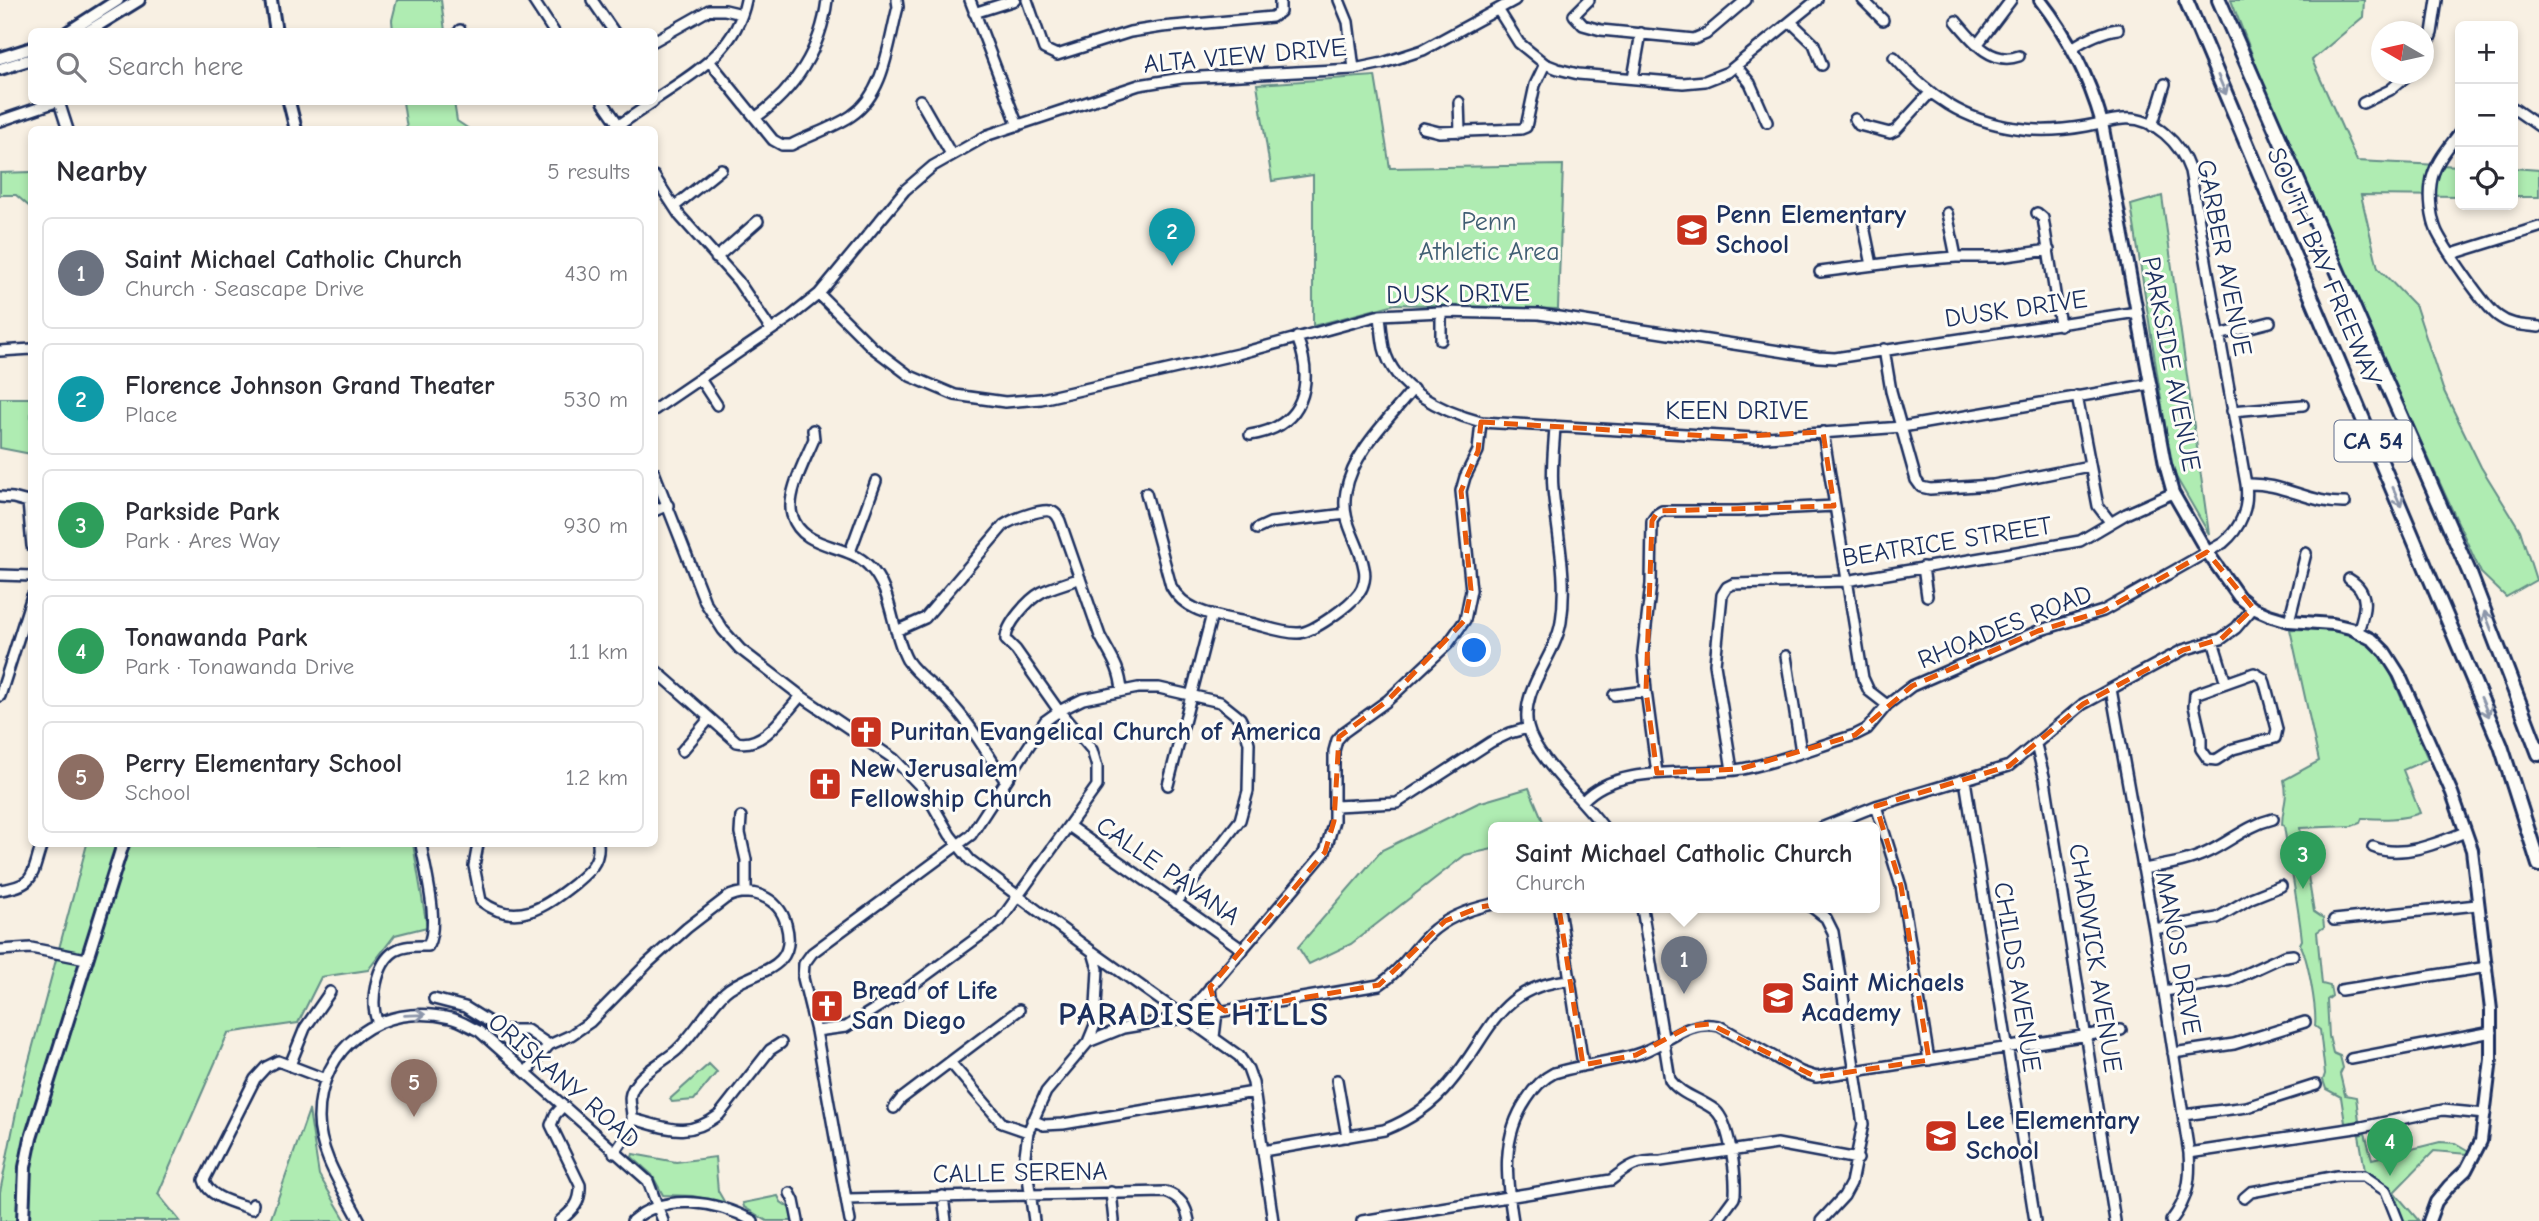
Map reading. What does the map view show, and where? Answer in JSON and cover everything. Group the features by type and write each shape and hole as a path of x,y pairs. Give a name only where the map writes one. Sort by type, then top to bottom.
{"highway":[{"name":"SOUTH BAY FREEWAY","path":"2185,0 2501,746 2539,865"},
{"name":"SOUTH BAY FREEWAY","path":"2219,0 2470,574 2539,754"}],"main road":[{"path":"74,28 118,0"},
{"path":"94,28 139,0"},
{"path":"271,0 275,28"},
{"name":"PARKSIDE AVENUE","path":"2040,0 2073,48 2102,122 2165,464 2173,493 2207,552 2233,589 2253,608 2289,621 2333,624 2358,631 2379,646 2395,667 2452,793 2472,850 2487,967 2492,1032 2485,1114 2481,1140 2474,1157 2466,1170 2436,1202 2429,1221"},
{"path":"0,58 28,49"},
{"path":"0,69 28,60"},
{"path":"290,105 295,126"},
{"path":"23,1221 25,1167 31,1138 122,847"}],"street":[{"path":"533,0 552,28"},
{"path":"592,0 611,28"},
{"path":"658,98 710,62 729,40 746,0"},
{"path":"755,118 781,97 804,68 819,36 827,0"},
{"path":"710,62 773,140 782,145 791,145 844,120 868,100 879,79 898,7 897,0"},
{"path":"970,0 1018,126"},
{"path":"974,13 1014,0"},
{"path":"1027,0 1044,49 1057,55 1130,32 1272,17 1280,10 1279,0"},
{"path":"1339,0 1348,22 1354,69"},
{"name":"ALTA VIEW DRIVE","path":"658,408 819,294 905,190 951,154 988,135 1139,85 1171,79 1354,69 1402,58 1423,50 1515,0"},
{"path":"1589,0 1574,15 1583,25 1601,30 1694,39 1706,34 1746,0"},
{"path":"1499,10 1519,43 1545,64 1578,74 1683,83 1705,81 1728,72 1817,0"},
{"path":"1863,0 1884,20"},
{"path":"1977,45 2011,0"},
{"path":"2434,21 2437,0"},
{"path":"658,39 709,10 742,14"},
{"path":"1956,21 1985,52 2002,58 2019,56"},
{"path":"1791,22 1814,44 1822,65"},
{"path":"2073,48 2084,40 2119,29"},
{"path":"1633,78 1641,33"},
{"name":"GARBER AVENUE","path":"1894,57 1929,94 1976,118 2016,128 2046,130 2124,118 2152,126 2176,144 2190,171 2246,484 2246,503 2237,528 2228,538 2207,552"},
{"path":"1423,128 1439,132 1460,132 1526,127 1535,85 1545,64"},
{"path":"1737,66 1750,83 1768,122"},
{"path":"2152,126 2165,84"},
{"path":"2363,103 2397,84"},
{"path":"1855,119 1859,125 1890,133 1896,130 1929,94"},
{"path":"920,100 951,154"},
{"path":"1459,102 1460,132"},
{"path":"0,121 48,105"},
{"path":"58,105 66,126"},
{"path":"605,105 619,126"},
{"path":"621,126 649,105"},
{"path":"2518,111 2539,126"},
{"path":"2455,139 2439,160 2430,187 2432,216 2438,232 2487,306 2498,317 2512,324 2539,327"},
{"path":"675,206 721,169"},
{"path":"658,182 680,216 738,281 771,330"},
{"path":"2037,213 2043,218 2060,325"},
{"path":"1947,214 1956,257"},
{"path":"716,258 758,221"},
{"path":"1864,226 1872,265"},
{"path":"2452,254 2539,228"},
{"path":"1821,272 1956,257 1999,257 2049,250"},
{"name":"DUSK DRIVE","path":"819,294 873,348 900,370 943,391 992,401 1041,399 1238,354 1380,315 1518,312 1553,315 1835,358 2137,312"},
{"path":"1441,312 1441,340"},
{"name":"KEEN DRIVE","path":"1380,315 1385,350 1393,369 1427,399 1458,416 1482,422 1755,438 1902,427 2151,384"},
{"path":"2219,335 2270,322"},
{"path":"1250,435 1268,432 1280,426 1290,417 1301,400 1306,372 1297,337"},
{"path":"0,351 28,349"},
{"path":"1884,349 1891,391 1916,480 1921,487 1930,489 1993,485 2090,466"},
{"path":"700,379 717,405"},
{"path":"1146,493 1171,586 1186,604 1212,614 1297,634 1315,628 1356,597 1364,583 1364,565 1346,514 1346,489 1361,455 1413,389"},
{"path":"2077,396 2098,506 2111,523"},
{"path":"2232,411 2303,405"},
{"path":"1186,1016 1325,852 1331,835 1335,806 1334,751 1339,737 1387,701 1448,644 1465,620 1471,590 1461,491 1478,451 1482,422"},
{"path":"1555,426 1552,485 1563,575 1563,607 1555,644 1529,696 1526,716 1537,749 1599,822"},
{"path":"813,430 814,439 790,499 792,516 799,529 811,539 850,552 866,562 878,578 905,656 917,673 948,701 1005,780"},
{"path":"1823,432 1863,678 1869,691 1886,705"},
{"path":"658,481 705,602 716,620 749,657 894,759 916,780 958,846 970,860 1239,1056 1245,1064 1254,1092 1273,1221"},
{"path":"850,552 876,481"},
{"path":"2246,484 2271,485 2330,504 2345,503"},
{"name":"BEATRICE STREET","path":"1732,770 1715,664 1721,595 1727,587 1732,584 1846,581 2080,541 2173,493"},
{"path":"0,497 24,499 28,502"},
{"path":"658,509 668,505"},
{"path":"1657,773 1643,652 1651,584 1652,521 1657,514 1667,511 1738,511 1834,506"},
{"path":"896,631 925,618 1004,525 1017,518 1051,511 1056,513 1060,521 1100,636 1117,664 1122,691"},
{"path":"1257,529 1270,523 1346,514"},
{"name":"RHOADES ROAD","path":"1583,801 1588,795 1611,782 1681,770 1732,770 1758,765 1855,735 1867,729 1886,705 1912,686 2038,631 2103,611 2207,552"},
{"path":"2289,621 2306,553"},
{"path":"1923,567 1927,596"},
{"path":"0,575 28,576"},
{"path":"816,1031 846,1027 907,989 1000,921 1097,786 1092,750 1059,711 1005,636 1040,593 1080,578"},
{"path":"2349,579 2360,585 2362,591 2364,609 2358,631"},
{"path":"0,696 28,608"},
{"path":"1836,822 1876,806 2009,766 2083,704 2183,650 2221,639 2236,628 2253,608"},
{"path":"1168,785 1212,614"},
{"path":"2213,641 2225,682"},
{"path":"1786,656 1801,751"},
{"path":"2254,673 2263,678 2277,732 2275,738 2270,741 2233,749 2219,759 2211,760 2204,756 2201,749 2194,697 2199,690 2225,682 2254,673"},
{"path":"658,680 737,742 746,744 762,738 802,696"},
{"path":"850,1221 816,1031 803,978 804,964 812,953 971,835 1045,721 1059,711 1083,699 1122,691 1158,688 1224,704 1243,723 1249,743 1248,791 1240,820 1176,903"},
{"name":"MANOS DRIVE","path":"2110,689 2154,929 2189,1153 2190,1184 2183,1206 2171,1221"},
{"path":"1614,695 1646,691"},
{"path":"682,751 709,719"},
{"path":"1335,806 1397,803 1491,742 1528,728"},
{"name":"CHADWICK AVENUE","path":"2036,745 2045,780 2115,1221"},
{"name":"CHILDS AVENUE","path":"1965,780 2035,1221"},
{"path":"1876,806 1901,886 1928,1060"},
{"path":"741,817 740,833 746,860 746,892"},
{"path":"2143,869 2191,859 2211,851 2246,828 2273,819"},
{"name":"CALLE PAVANA","path":"1069,826 1243,950"},
{"path":"2372,847 2385,853 2407,851 2465,832"},
{"path":"0,890 26,884 41,847"},
{"path":"378,1023 373,997 385,961 402,948 428,946 433,936 421,847"},
{"path":"477,847 474,866 481,901 497,911 511,913 541,908 570,887 593,868 598,847"},
{"path":"2154,929 2217,918 2251,898 2281,886"},
{"path":"526,1072 549,1045 590,1022 648,963 726,898 746,892 770,900 782,914 788,932 784,954 770,970 740,981 728,989 680,1047 640,1078 629,1099 633,1119 614,1153"},
{"path":"1088,1042 1123,1028 1379,985 1399,970 1445,921 1488,905"},
{"path":"2334,920 2477,905"},
{"path":"1560,913 1583,1065"},
{"path":"1643,913 1670,1080 1717,1113 1724,1125 1731,1151 1734,1198 1717,1221"},
{"path":"1820,913 1826,918 1833,932 1863,1124 1851,1183 1844,1196 1821,1221"},
{"path":"0,950 31,948 86,959"},
{"path":"1034,1221 1025,1155 1028,1132 1046,1092 1088,1042 1095,1025 1098,969 1093,952"},
{"path":"2164,991 2230,981 2284,956 2293,955"},
{"path":"2342,990 2487,967"},
{"path":"1263,1151 1384,1130 1417,1114 1449,1085 1499,1012 1511,1000 1539,985 1570,980"},
{"path":"1210,988 1211,998 1219,1011 1214,1037"},
{"path":"289,1065 305,1028 330,992"},
{"path":"1159,1021 1163,1012 1160,998"},
{"path":"434,999 465,1007 502,1030 527,1030 549,1045"},
{"path":"894,1108 901,1099 1019,1010"},
{"name":"ORISKANY ROAD","path":"325,1079 347,1044 378,1023 415,1014 454,1018 479,1031 648,1181 663,1221"},
{"path":"2174,1053 2237,1043 2305,1022"},
{"path":"1513,1221 1507,1145 1523,1104 1545,1077 1583,1065 1636,1055 1690,1026 1719,1026 1801,1072 1816,1077 2121,1030"},
{"path":"2351,1059 2492,1032"},
{"path":"633,1119 677,1130 696,1128 709,1122 719,1115 770,1050 780,1043"},
{"path":"253,1204 252,1209 211,1193 204,1180 258,1074 278,1061 325,1079 320,1097 320,1132 328,1158 360,1221"},
{"path":"950,1062 1002,1123 1028,1132"},
{"path":"1337,1080 1347,1137"},
{"path":"2183,1115 2246,1107 2316,1086"},
{"path":"1032,1120 1044,1125 1063,1124 1254,1092"},
{"path":"560,1221 575,1208 580,1191 580,1185 551,1125 562,1107"},
{"path":"2189,1153 2362,1127 2443,1110 2485,1114"},
{"path":"1362,1221 1611,1180 1631,1164 1642,1161 1661,1161 1777,1144 1858,1159"},
{"path":"2244,1198 2250,1192 2355,1175 2373,1180 2386,1191 2398,1221"},
{"path":"1111,1192 1114,1221"},
{"name":"CALLE SERENA","path":"847,1199 1166,1192 1179,1198 1187,1209 1189,1221"},
{"path":"790,1193 798,1221"},
{"path":"943,1196 946,1221"},
{"path":"632,1221 658,1206 681,1201 743,1215 753,1221"}],"highlighted area":[{"path":"1481,422 1725,437 1823,432 1834,506 1658,511 1652,521 1646,691 1657,773 1740,769 1855,735 1912,686 2038,631 2103,611 2207,552 2253,608 2221,639 2183,650 2083,704 2009,766 1876,806 1901,886 1929,1060 1816,1077 1710,1024 1690,1026 1636,1055 1583,1065 1557,895 1480,907 1445,921 1379,985 1225,1011 1215,1004 1210,987 1325,852 1334,821 1339,737 1387,701 1465,620 1471,590 1461,491 1478,451"}],"green space":[{"path":"397,0 441,0 445,28 393,28"},
{"path":"2231,0 2364,0 2363,17 2312,60 2357,161 2455,166 2455,196 2361,195 2378,268 2416,307 2443,389 2481,467 2520,530 2536,580 2506,597 2481,573 2297,170"},
{"name":"Penn Athletic Area","path":"1375,76 1390,168 1563,165 1558,309 1395,304 1313,326 1313,175 1272,181 1257,84"},
{"path":"403,105 454,105 457,121 464,126 407,126"},
{"path":"2518,168 2539,170 2539,197 2518,197"},
{"path":"28,172 28,205 16,195 0,195 0,173"},
{"path":"2162,196 2209,534 2172,470 2131,205"},
{"path":"0,398 28,398 28,453 0,448"},
{"path":"2290,629 2347,630 2377,650 2388,667 2428,759 2403,770 2420,813 2399,818 2362,818 2360,823 2352,826 2300,828 2314,912 2323,918 2324,927 2317,932 2322,984 2330,986 2332,996 2327,1000 2329,1036 2333,1053 2340,1056 2343,1068 2340,1074 2345,1095 2356,1097 2359,1121 2345,1123 2341,1097 2326,1089 2323,1080 2325,1074 2320,1030 2315,1026 2315,1008 2306,960 2300,944 2302,940 2298,912 2282,825 2286,793 2284,780 2319,761"},
{"path":"1529,788 1543,822 1488,822 1488,850 1465,855 1351,944 1309,964 1298,947 1382,850 1478,803"},
{"path":"86,847 414,847 427,927 395,935 368,970 321,977 298,1023 228,1033 158,1194 180,1221 0,1221 0,1192 19,1098"},
{"path":"709,1064 717,1072 694,1100 672,1102 670,1099"},
{"path":"309,1110 319,1175 346,1221 270,1221"},
{"path":"2365,1133 2372,1159 2440,1142 2455,1143 2469,1151 2467,1154 2434,1151 2394,1192 2419,1221 2403,1221 2389,1191 2365,1171 2359,1135"},
{"path":"633,1154 676,1162 715,1157 718,1191 725,1203 693,1196 663,1195 652,1175 632,1157"},
{"path":"778,1196 781,1202 791,1209 793,1221 767,1221 744,1207 743,1203"}],"place":[{"name":"Penn Elementary School","path":"1692,230"},
{"name":"Florence Johnson Grand Theater","path":"1172,266"},
{"name":"Puritan Evangelical Church of America","path":"866,732"},
{"name":"New Jerusalem Fellowship Church","path":"825,784"},
{"name":"Parkside Park","path":"2303,889"},
{"name":"Saint Michael Catholic Church","path":"1684,994"},
{"name":"Saint Michaels Academy","path":"1778,998"},
{"name":"Bread of Life San Diego","path":"827,1006"},
{"name":"Perry Elementary School","path":"414,1117"},
{"name":"Lee Elementary School","path":"1941,1136"},
{"name":"Tonawanda Park","path":"2390,1176"}],"district":[{"name":"PARADISE HILLS","path":"1194,1014"}]}
